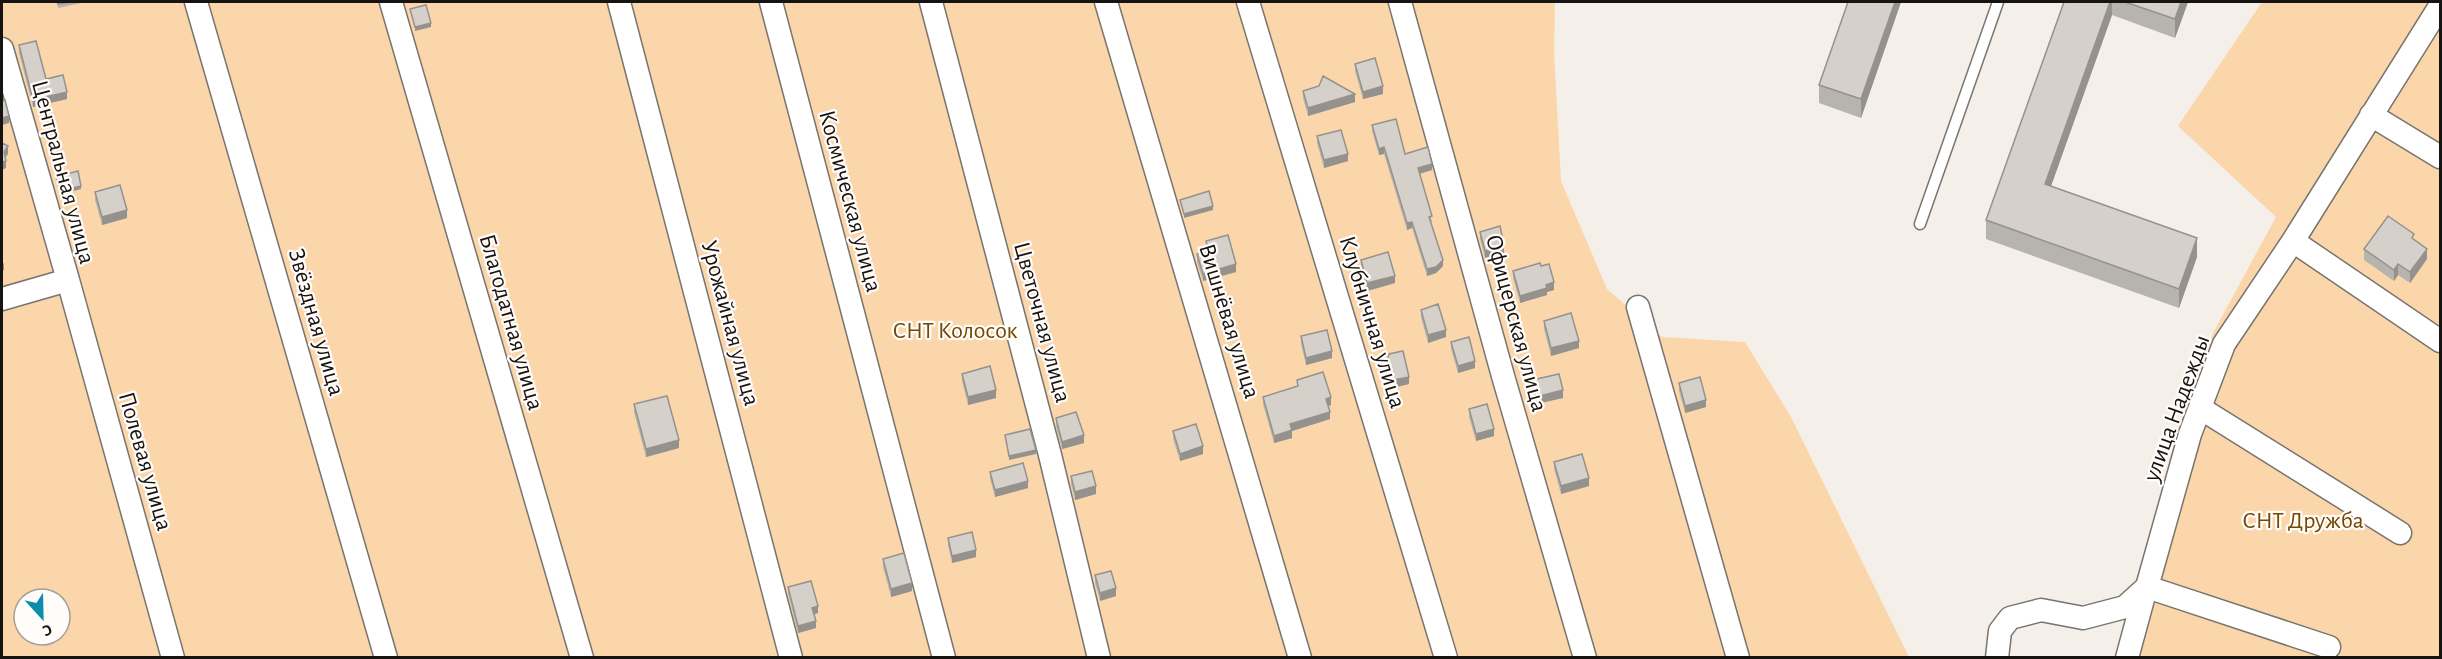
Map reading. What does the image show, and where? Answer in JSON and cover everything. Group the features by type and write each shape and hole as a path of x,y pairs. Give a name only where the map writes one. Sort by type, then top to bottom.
{"street":[{"name":"Звёздная улица","path":"196,2 386,657"},
{"name":"Благодатная улица","path":"391,2 582,657"},
{"name":"Урожайная улица","path":"619,2 791,657"},
{"name":"Космическая улица","path":"771,2 944,657"},
{"name":"Цветочная улица","path":"931,2 1050,455 1099,657"},
{"name":"Вишнёвая улица","path":"1106,2 1300,657"},
{"name":"Клубничная улица","path":"1248,2 1446,657"},
{"name":"Офицерская улица","path":"1400,2 1506,388 1585,657"},
{"name":"улица Надежды","path":"2127,657 2190,434 2224,344 2293,241 2440,6"},
{"name":"Центральная улица","path":"2,49 68,280 2,299"},
{"path":"2371,115 2440,157"},
{"path":"2293,241 2440,341"},
{"name":"Полевая улица","path":"68,280 173,657"},
{"path":"1638,307 1738,657"},
{"path":"2200,408 2400,533"},
{"path":"1997,657 2000,631 2010,618 2041,610 2083,618 2125,607 2147,586 2329,647"}],"lane":[{"path":"1920,224 1998,2"}],"green space":[{"name":"СНТ Колосок","path":"2,2 1555,2 1554,52 1561,181 1607,289 1662,337 1745,342 1791,417 1909,657 2,657"},
{"name":"СНТ Дружба","path":"2262,2 2440,2 2440,657 2121,658 2213,333 2276,217 2178,126"}],"building":[{"path":"1848,2 1895,2 1861,99 1819,85"},
{"path":"2064,2 2110,2 2045,184 2197,238 2179,289 1986,220"},
{"path":"2125,2 2181,2 2175,19"},
{"path":"426,5 431,23 415,27 410,9"},
{"path":"36,41 46,79 63,75 67,92 33,100 19,45"},
{"path":"1375,58 1383,86 1363,92 1355,64"},
{"path":"1323,76 1355,94 1308,108 1303,91 1319,86"},
{"path":"5,100 9,116 2,118 2,101"},
{"path":"1396,119 1405,154 1428,147 1432,164 1418,168 1432,216 1429,217 1443,260 1436,267 1427,269 1412,222 1407,223 1384,147 1379,149 1372,125"},
{"path":"1341,130 1348,154 1324,160 1317,136"},
{"path":"2,143 8,146 4,152 6,161 2,162"},
{"path":"78,171 81,186 60,191 56,177"},
{"path":"120,185 127,210 102,217 95,192"},
{"path":"1209,191 1213,206 1184,214 1180,200"},
{"path":"2388,216 2414,234 2412,238 2427,249 2410,272 2398,264 2394,270 2364,249"},
{"path":"1500,226 1504,245 1485,251 1480,232"},
{"path":"1228,235 1236,264 1203,274 1197,254 1209,251 1206,241"},
{"path":"1388,252 1395,276 1367,283 1361,260"},
{"path":"1540,263 1541,266 1549,264 1554,282 1546,285 1547,288 1520,296 1513,271"},
{"path":"1438,304 1446,330 1428,335 1421,310"},
{"path":"1571,313 1579,341 1551,348 1544,321"},
{"path":"1327,330 1332,351 1306,358 1301,336"},
{"path":"1469,337 1475,361 1458,366 1451,342"},
{"path":"1403,351 1409,377 1388,381 1384,362 1387,361 1389,354"},
{"path":"990,366 996,390 968,397 962,374"},
{"path":"1323,372 1331,397 1326,399 1330,412 1290,424 1292,430 1274,436 1263,397 1298,386 1297,380"},
{"path":"1559,374 1563,390 1536,397 1532,380"},
{"path":"1700,377 1706,400 1685,406 1679,383"},
{"path":"667,396 679,440 646,449 634,404"},
{"path":"1487,404 1494,429 1476,434 1469,409"},
{"path":"1076,412 1084,435 1062,442 1056,418"},
{"path":"1196,424 1203,446 1180,454 1173,431"},
{"path":"1030,429 1036,450 1009,456 1005,435"},
{"path":"1582,454 1589,478 1561,486 1554,462"},
{"path":"1023,463 1028,481 995,490 990,472"},
{"path":"1092,471 1096,486 1075,492 1071,476"},
{"path":"972,532 976,550 952,556 948,538"},
{"path":"904,553 912,583 891,589 883,559"},
{"path":"1111,571 1116,588 1100,593 1095,575"},
{"path":"811,581 818,606 812,608 816,621 798,626 788,587"}]}
